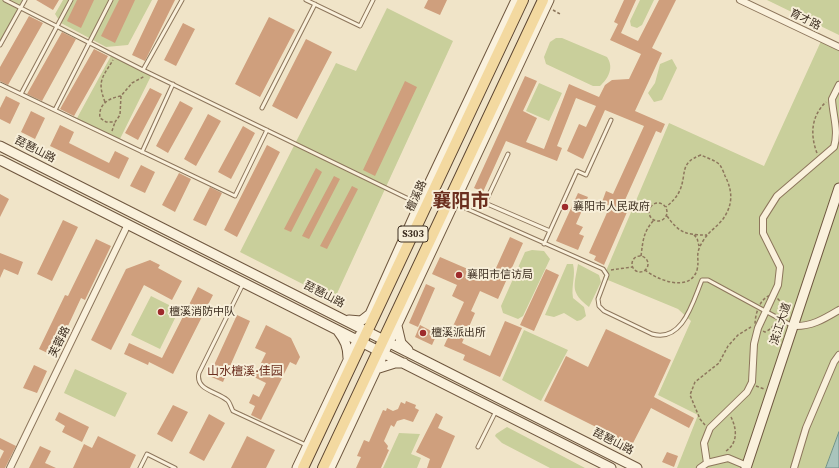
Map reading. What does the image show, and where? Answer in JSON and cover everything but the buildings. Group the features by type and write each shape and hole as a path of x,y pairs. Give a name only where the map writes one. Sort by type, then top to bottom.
{"main road":[{"name":"檀溪路","path":"302,468 422,206 523,0"},
{"name":"S303","path":"323,468 381,352 543,0"}],"street":[{"path":"365,330 370,314 422,206 516,0"},
{"path":"386,340 397,326 451,202 549,0"},
{"name":"育才路","path":"744,1 839,47"},
{"path":"707,463 704,443 710,428 747,392 751,384 754,344 758,328 767,312 778,285 780,267 763,233 763,218 777,196 834,147 838,138 838,127 832,108 832,97 839,85"},
{"name":"琵琶山路","path":"0,146 343,318 637,468"},
{"path":"0,160 612,468"},
{"name":"滨江大道","path":"746,467 839,188"},
{"name":"芙蓉路","path":"10,468 128,224"},
{"path":"793,326 803,327 821,321 839,310"},
{"path":"343,318 361,321 370,314"},
{"path":"397,326 401,343 410,352"},
{"path":"336,329 345,340 348,349 348,359"},
{"path":"297,468 348,359 360,341"},
{"path":"330,468 376,370 381,352"},
{"path":"794,468 806,428 834,362 839,355"},
{"path":"376,370 395,363 406,363"},
{"path":"700,468 707,463 728,458 746,467"}],"lane":[{"path":"5,0 56,27 422,206"},
{"path":"0,45 24,0"},
{"path":"21,94 71,0"},
{"path":"55,110 111,0"},
{"path":"144,70 182,0"},
{"path":"306,0 360,26 373,0"},
{"path":"262,108 315,4"},
{"path":"0,84 235,196 267,130"},
{"path":"142,152 173,84"},
{"path":"544,244 576,171 586,175 611,120"},
{"path":"508,154 485,203 550,231"},
{"path":"451,202 603,269 607,274 598,299 599,306 604,311 658,336 673,331 685,321 702,280 708,280 793,326"},
{"path":"244,282 197,379 200,384 228,400 233,411 307,446"},
{"path":"478,447 496,409"},
{"path":"140,468 147,454 175,468"}],"path":[{"path":"553,10 560,14"},
{"path":"106,102 100,88 102,80 115,56"},
{"path":"113,138 112,130 120,115 121,96 132,83 150,73"},
{"path":"115,122 106,122 100,118 99,112 111,97 121,96"},
{"path":"819,161 812,141 813,122 821,107 832,97"},
{"path":"701,155 720,166 732,194 729,207 723,220 707,235 699,247 696,255 697,269 695,275 688,282 680,283 662,280 645,270 638,272 633,266 634,259 641,256 642,239 646,229 654,220 663,220 666,216 666,207 673,201 680,189 684,168 691,158 701,155"},
{"path":"654,220 649,213 652,205 658,203 666,207"},
{"path":"666,216 681,231 694,235 707,235"},
{"path":"694,235 697,238 699,247"},
{"path":"641,256 645,258 648,263 645,270"},
{"path":"603,269 615,270 633,266"},
{"path":"710,428 700,419 690,395 695,382 719,363 728,346 738,335 755,325"},
{"path":"751,384 771,393"},
{"path":"721,454 730,448 736,437 732,418 725,412"}],"green space":[{"path":"0,0 25,0 0,45"},
{"path":"63,0 152,0 128,45 106,47 61,23 55,14"},
{"path":"640,0 654,0 642,25 637,28 631,26 630,21"},
{"path":"767,0 839,0 839,35"},
{"path":"387,8 453,41 334,300 240,252 336,63 356,71"},
{"path":"556,38 562,38 607,57 610,65 610,72 606,80 600,86 593,86 546,64 544,57 550,42"},
{"path":"822,39 839,47 839,432 826,468 677,468 698,415 658,395 691,321 678,309 603,278 669,123 764,166"},
{"path":"112,54 152,74 119,141 76,120"},
{"path":"672,59 677,68 662,100 654,102 648,93 655,83 660,64"},
{"path":"539,83 562,93 549,121 526,111"},
{"path":"532,250 544,251 550,259 523,316 518,319 503,313 501,306 525,252"},
{"path":"567,264 573,264 574,268 573,298 584,307 586,316 577,321 564,313 554,317 545,315"},
{"path":"578,264 599,275 601,282 589,307 576,293 575,278"},
{"path":"151,296 179,310 160,349 131,335"},
{"path":"524,330 568,350 541,401 502,380"},
{"path":"75,369 127,393 115,417 64,393"},
{"path":"507,427 585,468 550,468 502,443 495,436"},
{"path":"399,433 420,434 411,454 421,458 417,468 383,468"}],"water":[{"path":"839,432 839,468 826,468"}],"place":[{"name":"襄阳市人民政府","path":"565,207"},
{"name":"襄阳市信访局","path":"459,275"},
{"name":"檀溪消防中队","path":"161,312"},
{"name":"檀溪派出所","path":"423,333"}],"district":[{"name":"襄阳市","path":"461,202"},
{"name":"山水檀溪·佳园","path":"245,372"}]}
